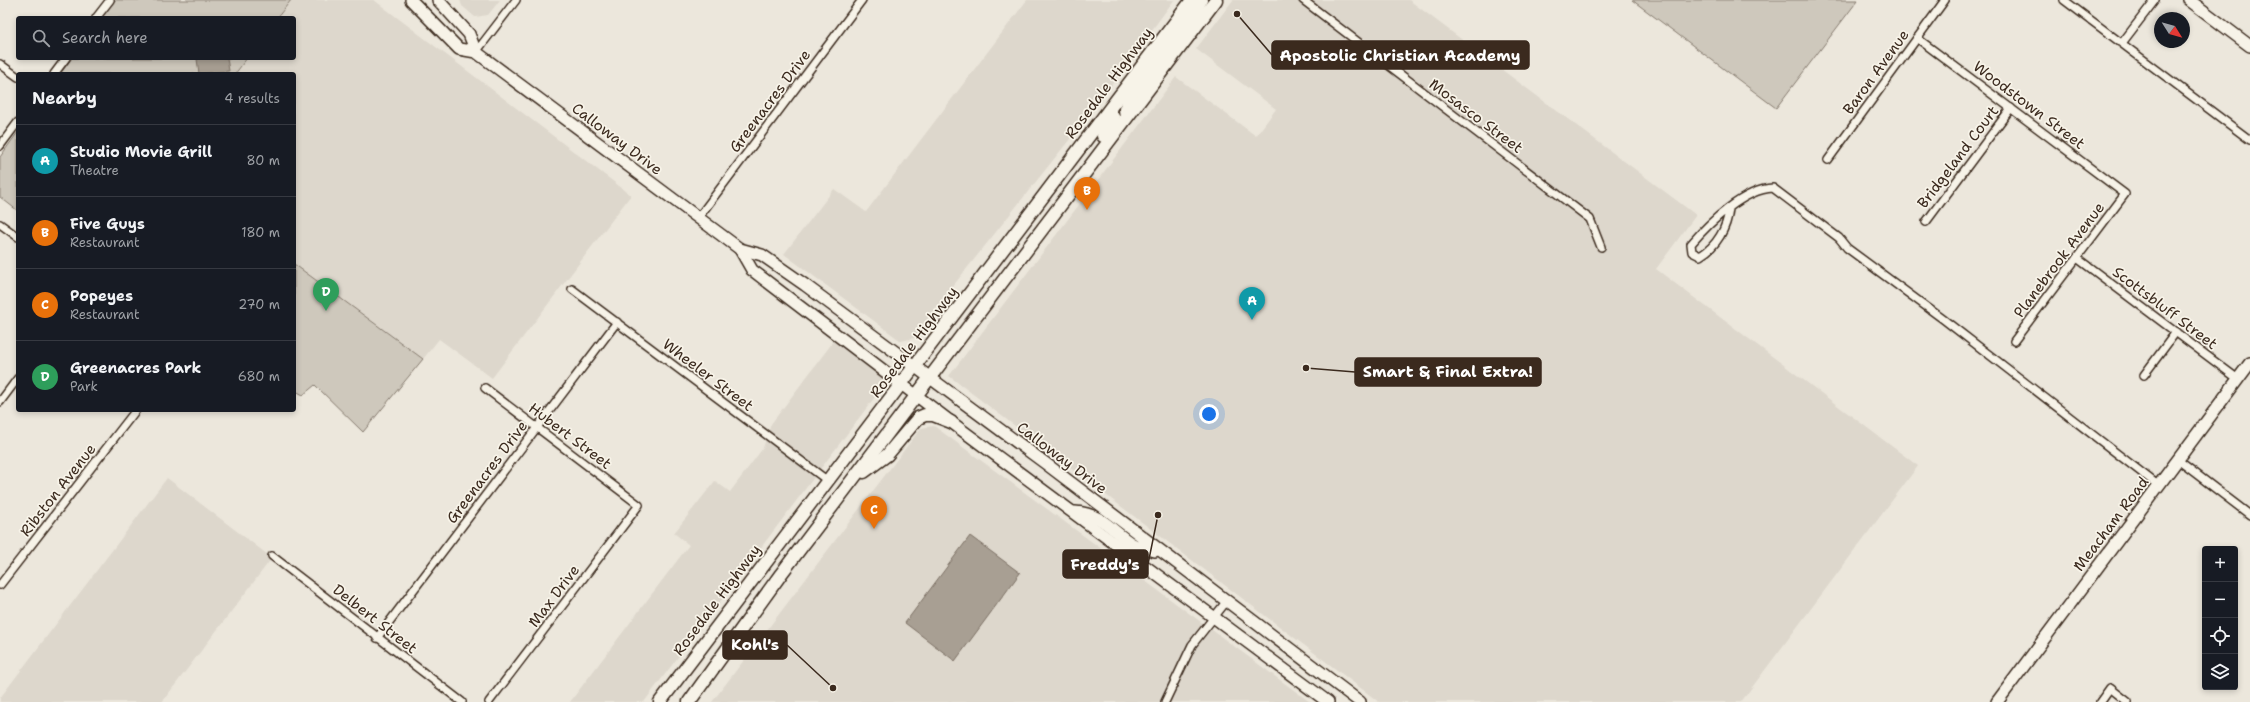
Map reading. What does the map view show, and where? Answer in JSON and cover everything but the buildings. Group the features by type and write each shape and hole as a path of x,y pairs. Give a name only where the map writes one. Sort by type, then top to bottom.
{"main road":[{"name":"Calloway Drive","path":"411,0 459,49 476,52 740,249 762,255 930,378 1360,702"},
{"path":"438,0 469,34 476,52"},
{"name":"Rosedale Highway","path":"662,701 1192,0"},
{"path":"1126,118 1125,109 1128,102 1194,13 1201,0"},
{"path":"689,702 730,643 844,491 1216,0"},
{"path":"2189,0 2250,46"},
{"path":"1069,194 1080,167 1112,124 1114,118 1109,110"},
{"name":"Calloway Drive","path":"740,249 752,270 951,422 1075,512 1328,702"},
{"name":"Meacham Road","path":"1997,702 2250,364"},
{"path":"844,491 864,472 887,455 918,418 926,415 933,415 951,422"},
{"path":"1075,512 1088,513 1097,516 1133,544 1164,554"}],"street":[{"path":"476,52 516,0"},
{"name":"Greenacres Drive","path":"698,218 862,0"},
{"name":"Mosasco Street","path":"1303,0 1590,219 1601,247"},
{"name":"Baron Avenue","path":"1828,160 1945,0"},
{"path":"2064,0 2250,140"},
{"path":"2122,44 2155,0"},
{"path":"97,16 106,1"},
{"name":"Woodstown Street","path":"1917,38 2125,194"},
{"path":"56,72 64,60"},
{"path":"0,64 16,76"},
{"name":"Bridgeland Court","path":"1926,222 2011,108"},
{"path":"0,146 16,125"},
{"path":"1728,209 1728,221 1721,234 1706,252 1700,256 1692,252 1691,244 1696,238 1728,209 1746,196 1763,188 1773,188 1839,238 1848,248 1943,319 2159,486"},
{"name":"Planebrook Avenue","path":"2014,341 2125,194"},
{"path":"0,224 16,236"},
{"name":"Scottsbluff Street","path":"2077,258 2238,379"},
{"name":"Wheeler Street","path":"572,289 828,481"},
{"name":"Greenacres Drive","path":"377,638 617,322"},
{"path":"2144,375 2176,332"},
{"path":"0,402 16,381"},
{"name":"Hubert Street","path":"484,388 639,505"},
{"name":"Ribston Avenue","path":"0,585 134,412"},
{"path":"2178,460 2250,515"},
{"name":"Max Drive","path":"489,702 639,505"},
{"name":"Delbert Street","path":"272,556 462,702"},
{"path":"1165,702 1185,657 1226,602"},
{"path":"2100,702 2110,688 2128,702"}],"shaded area":[{"path":"114,0 291,0 279,16 102,16"},
{"path":"291,0 374,0 631,195 492,378 439,339 423,359 296,265 296,72 236,72 246,60 296,60 296,16 279,16"},
{"path":"460,0 500,0 488,15 475,17 462,6"},
{"path":"1027,0 1174,0 1093,110 937,306 914,338 901,341 784,254 834,189 866,212"},
{"path":"1233,0 1409,0 1696,215 1656,269 1918,466 1741,702 1379,702 949,376 1176,77 1256,136 1276,109 1196,49"},
{"path":"1632,0 1858,0 1776,108"},
{"path":"70,60 246,60 236,72 62,72"},
{"path":"197,60 227,60 229,71 199,72"},
{"path":"16,135 16,209 0,197 0,157"},
{"path":"296,265 423,359 363,432 315,385 303,395 296,391"},
{"path":"836,338 883,372 884,385 644,702 570,702 689,545 674,533 715,481 730,492 763,448 771,424"},
{"path":"934,426 1310,702 712,702 921,428"},
{"path":"167,478 272,558 162,702 0,702 0,698"},
{"path":"970,536 1020,573 955,661 905,623"}],"place":[{"name":"Apostolic Christian Academy","path":"1237,14"},
{"name":"Five Guys","path":"1087,210"},
{"name":"Greenacres Park","path":"326,311"},
{"name":"Studio Movie Grill","path":"1252,320"},
{"name":"Smart & Final Extra!","path":"1306,368"},
{"name":"Freddy's","path":"1158,515"},
{"name":"Popeyes","path":"874,529"},
{"name":"Kohl's","path":"833,688"}]}
